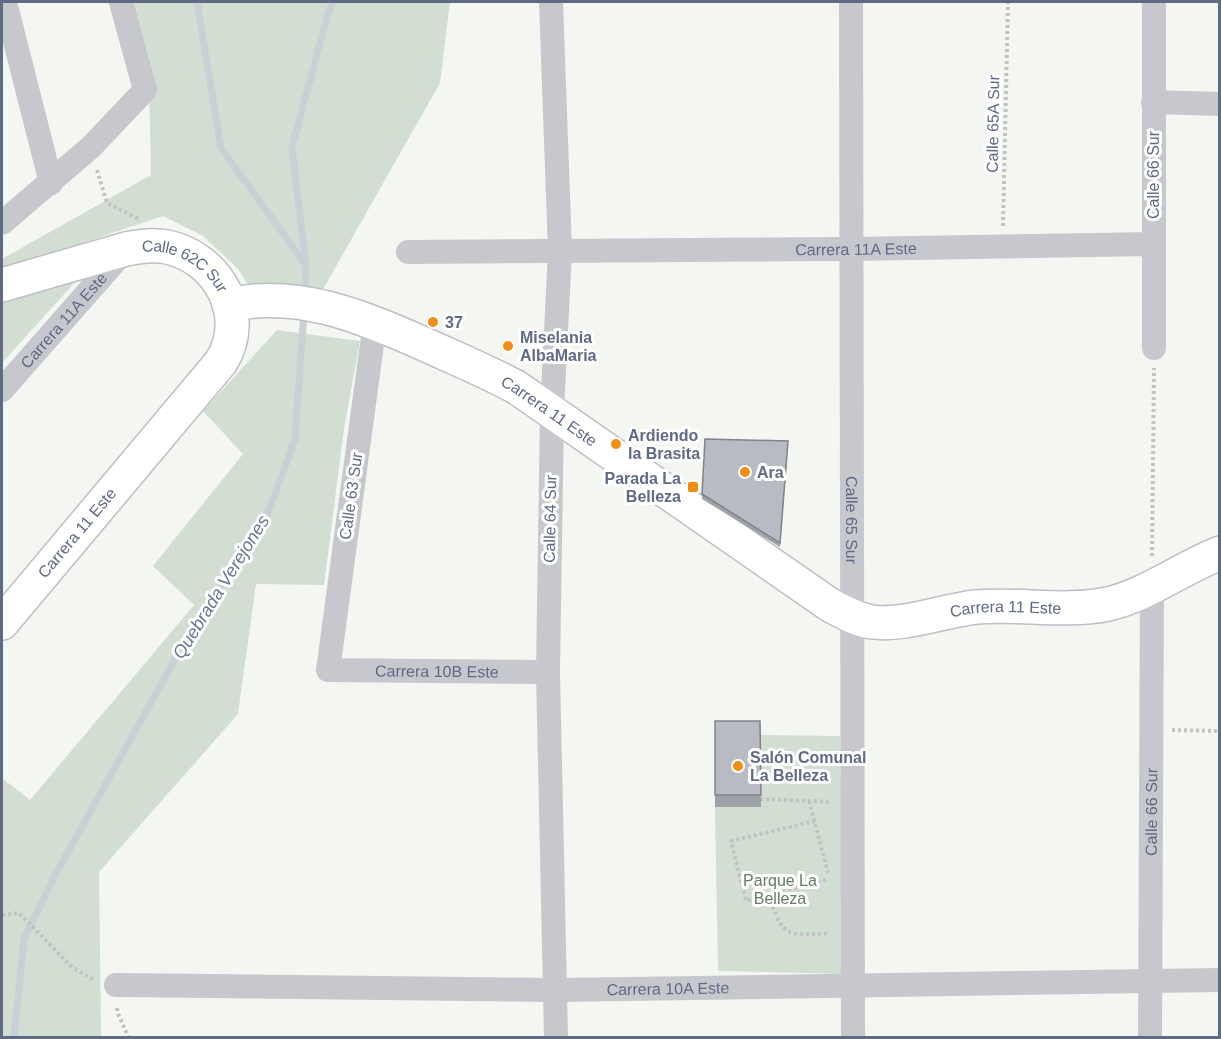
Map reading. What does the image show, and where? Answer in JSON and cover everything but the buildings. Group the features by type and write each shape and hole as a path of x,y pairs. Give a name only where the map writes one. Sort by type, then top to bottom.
{"street":[{"path":"5,2 51,183"},
{"path":"2,223 91,147 145,90 121,2"},
{"name":"Calle 64 Sur","path":"551,2 560,251 552,411 548,672 556,1038"},
{"name":"Calle 65 Sur","path":"851,2 853,1038"},
{"name":"Calle 66 Sur","path":"1154,2 1154,348"},
{"path":"1153,102 1220,104"},
{"name":"Carrera 11A Este","path":"408,252 1153,244"},
{"name":"Calle 62C Sur","path":"2,285 126,249 153,246 176,250 192,257 213,274 221,285 229,305"},
{"name":"Carrera 11A Este","path":"2,390 126,249"},
{"name":"Carrera 11 Este","path":"2,623 221,362 229,350 232,338 233,324 229,305 249,300 288,301 361,317 475,366 516,387 830,605 869,622 891,623 984,606 1083,608 1108,604 1152,587 1193,563 1220,553"},
{"name":"Calle 63 Sur","path":"328,670 361,317"},
{"name":"Calle 66 Sur","path":"1150,1038 1152,587"},
{"name":"Carrera 10B Este","path":"328,670 548,672"},
{"name":"Carrera 10A Este","path":"116,985 556,990 1220,980"}],"path":[{"name":"Calle 65A Sur","path":"1002,246 1008,2"},
{"path":"91,147 106,202 155,228 176,250"},
{"path":"1152,587 1154,348"},
{"path":"1152,729 1220,731"},
{"path":"760,799 833,802"},
{"path":"815,821 731,841 746,900 829,879"},
{"path":"769,895 777,918 786,930 798,935 831,932"},
{"path":"2,915 19,913 72,967 94,980 116,985 118,1014 129,1038"}],"green space":[{"path":"129,2 450,2 440,83 322,291 250,288 238,269 203,236 163,216 2,270 2,259 151,175 149,76"},
{"path":"85,271 2,363 2,300"},
{"path":"277,330 360,341 344,429 324,585 256,584 238,714 99,872 101,1037 2,1037 2,778 30,800 194,605 153,566 243,454 203,411"},
{"name":"Parque La Belleza","path":"760,733 762,735 840,736 844,974 718,971 715,807 761,807"}],"waterway":[{"path":"197,2 221,148 305,264"},
{"name":"Quebrada Verejones","path":"305,295 306,266 292,147 333,2"},
{"name":"Quebrada Verejones","path":"14,1038 24,939 54,877 194,625 264,524 295,439 304,312"}],"place":[{"name":"37","path":"433,322"},
{"name":"Miselania AlbaMaria","path":"508,346"},
{"name":"Ardiendo la Brasita","path":"616,444"},
{"name":"Ara","path":"745,472"},
{"name":"Parada La Belleza","path":"693,487"},
{"name":"Salón Comunal La Belleza","path":"738,766"}]}
